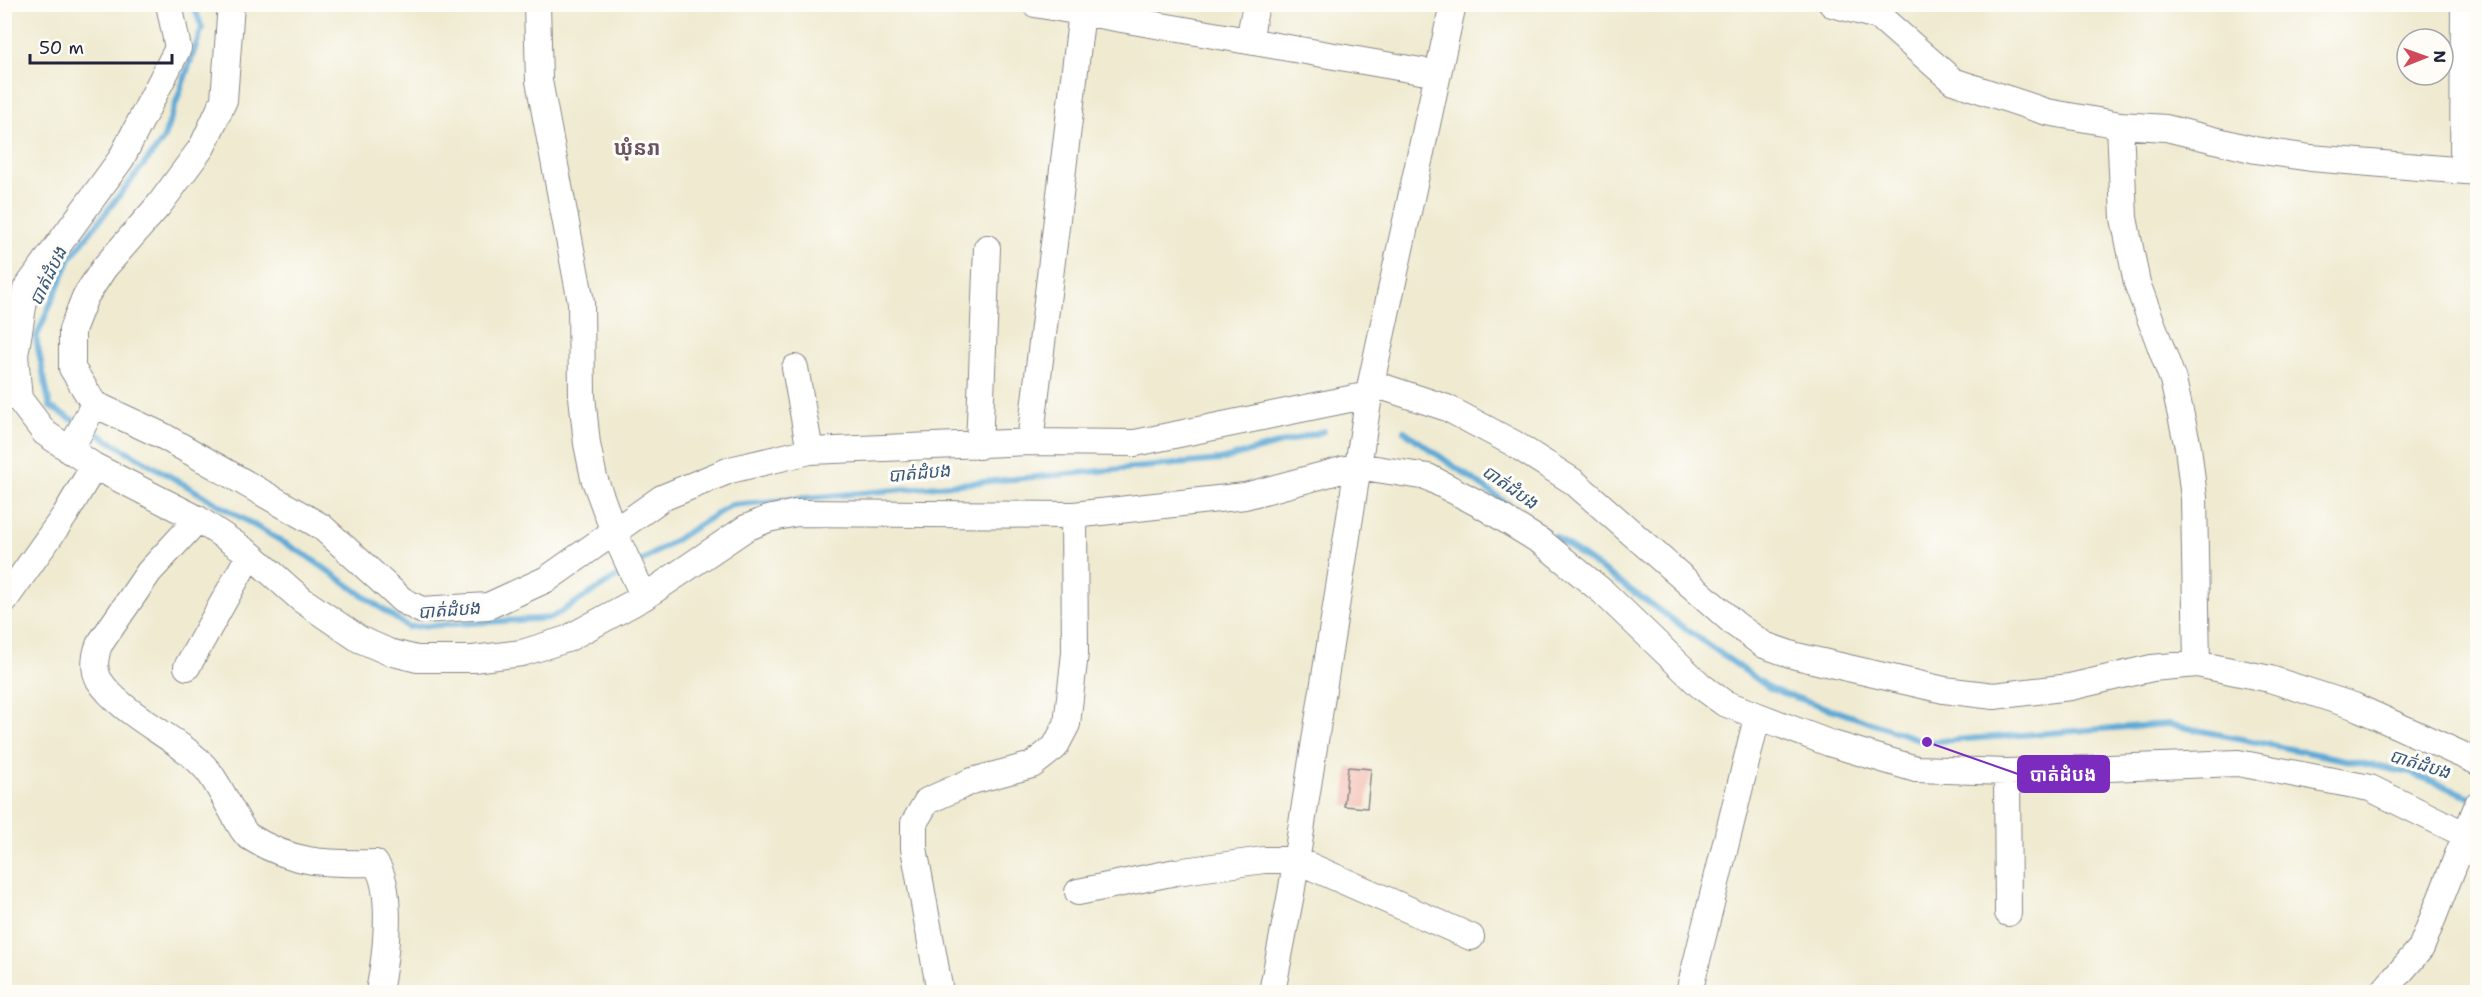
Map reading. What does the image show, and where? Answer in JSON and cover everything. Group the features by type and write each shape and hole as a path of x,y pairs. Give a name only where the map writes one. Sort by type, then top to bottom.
{"street":[{"path":"5,600 65,515 93,466 72,368 72,330 85,297 104,268 159,205 202,147 224,100 231,4"},
{"path":"537,4 539,81 580,302 582,396 587,444 594,478 629,565"},
{"path":"1035,4 1438,74"},
{"path":"1249,41 1256,4"},
{"path":"1272,993 1296,860 1370,389 1453,4"},
{"path":"1832,4 1881,11 1953,81 2047,112 2120,125 2166,128 2255,150 2311,158 2470,172 2464,4"},
{"path":"176,8 178,48 121,159 26,289 15,355 19,399 45,433 83,426 163,436 322,528 402,600 421,610 488,606 547,579 629,565 795,513 1074,515 1245,496 1357,465 1428,477 1533,537 1603,592 1701,686 1724,703 1757,718 1829,743 1916,769 2007,772 2238,763 2370,788 2471,836"},
{"path":"1030,442 1082,12"},
{"path":"2120,125 2124,218 2137,283 2173,380 2188,447 2194,498 2197,664"},
{"path":"980,446 987,249"},
{"path":"795,368 810,451"},
{"path":"93,466 198,519 250,554 302,600 359,639 390,652 417,659 473,659 522,653 567,639 629,565 662,498 730,470 810,451 980,446 1030,442 1106,443 1154,440 1370,389 1447,408 1514,443 1574,482 1735,624 1764,645 1796,656 1944,690 1994,696 2070,687 2152,668 2197,664 2270,679 2354,706 2478,762"},
{"path":"940,993 914,848 914,823 927,801 972,781 1032,765 1055,747 1067,724 1075,652 1074,515"},
{"path":"198,519 149,572 99,645 94,658 99,679 122,703 207,769 229,801 245,835 277,851 311,862 375,863 383,872 386,916 379,993"},
{"path":"187,667 250,554"},
{"path":"1689,993 1757,718"},
{"path":"2007,772 2008,913"},
{"path":"2383,993 2421,948 2471,836 2476,807"},
{"path":"1078,892 1176,872 1264,860 1296,860 1471,938"}],"building":[{"path":"1348,767 1371,769 1367,808 1344,806"}],"waterway":[{"name":"បាត់ដំបង","path":"77,422 50,407 36,338 70,258 163,140 202,28 193,4"},
{"name":"បាត់ដំបង","path":"89,429 307,556 408,627 551,618 626,571"},
{"name":"បាត់ដំបង","path":"637,564 731,505 1220,460 1324,431"},
{"name":"បាត់ដំបង","path":"1404,431 1543,529"},
{"name":"បាត់ដំបង","path":"1554,536 1771,689 1927,742 2167,724 2410,773 2476,799"}],"place":[{"name":"បាត់ដំបង","path":"1927,742"}],"district":[{"name":"ឃុំនរា","path":"637,148"}]}
